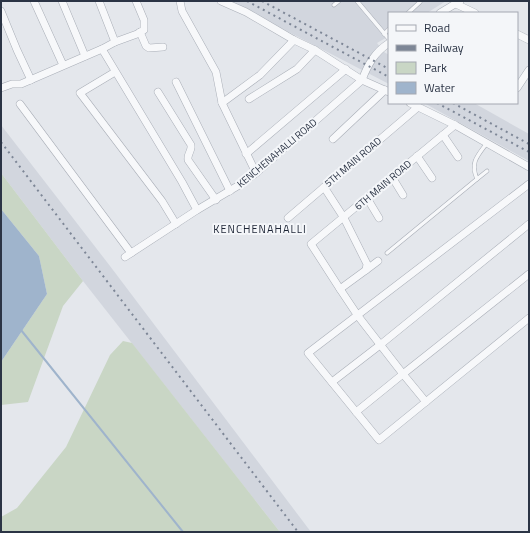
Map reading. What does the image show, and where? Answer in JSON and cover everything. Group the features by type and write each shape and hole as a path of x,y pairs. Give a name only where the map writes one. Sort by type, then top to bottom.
{"street":[{"path":"62,1 85,56"},
{"path":"98,1 115,42"},
{"path":"1,88 12,84 21,84 31,80 144,30 144,20 136,1"},
{"path":"180,1 182,11 216,72 222,103 256,173"},
{"path":"221,1 246,12 294,40 315,50 362,80 387,91 333,138"},
{"path":"36,2 63,65"},
{"path":"442,12 458,2 473,12"},
{"path":"1,11 31,80"},
{"path":"140,32 146,46 149,48 163,47"},
{"path":"518,34 529,40"},
{"path":"222,103 260,75 294,40"},
{"name":"KENCHENAHALLI ROAD","path":"20,104 128,255 256,173 362,80 371,60 381,48 388,44"},
{"path":"102,49 182,182 197,210"},
{"path":"249,100 297,69 315,50"},
{"path":"246,154 346,69"},
{"path":"518,86 529,70"},
{"path":"116,72 80,93 162,202 176,224"},
{"path":"176,82 230,191"},
{"path":"158,92 191,145 191,149 187,157 188,160 216,200"},
{"path":"412,104 455,125 529,167"},
{"name":"5TH MAIN ROAD","path":"288,218 418,107"},
{"name":"6TH MAIN ROAD","path":"340,289 311,244 455,125"},
{"path":"443,135 458,157"},
{"path":"417,156 432,178"},
{"path":"392,177 404,195"},
{"path":"529,184 308,353 379,440 529,318"},
{"path":"324,186 344,218 367,264 366,270"},
{"path":"367,198 379,218"},
{"path":"332,382 529,224"},
{"path":"378,261 340,289 380,345 426,402"},
{"path":"356,412 529,274"}],"lane":[{"path":"334,5 339,1"},
{"path":"357,1 388,38"},
{"path":"409,12 420,2"},
{"path":"384,34 388,30"},
{"path":"477,179 474,170 474,161 487,143"},
{"path":"387,252 487,171"}],"shaded area":[{"path":"229,1 446,1 429,12 388,12 388,37 377,43 384,52 388,54 388,83"},
{"path":"426,104 476,104 529,134 529,161"},
{"path":"1,125 110,266 311,532 280,532 83,281 1,173"}],"green space":[{"path":"1,173 83,281 63,306 28,402 1,405 1,362 47,294 39,256 1,209"},
{"path":"123,341 132,343 280,532 1,532 1,517 17,508 66,447 110,355"}],"water":[{"path":"1,209 39,256 47,294 1,362"}],"waterway":[{"path":"21,330 183,532"}],"railway":[{"path":"247,1 388,76"},
{"path":"262,1 388,68"},
{"path":"439,104 529,152"},
{"path":"455,104 529,144"},
{"path":"1,142 298,532"}],"district":[{"name":"KENCHENAHALLI","path":"260,229"}]}
